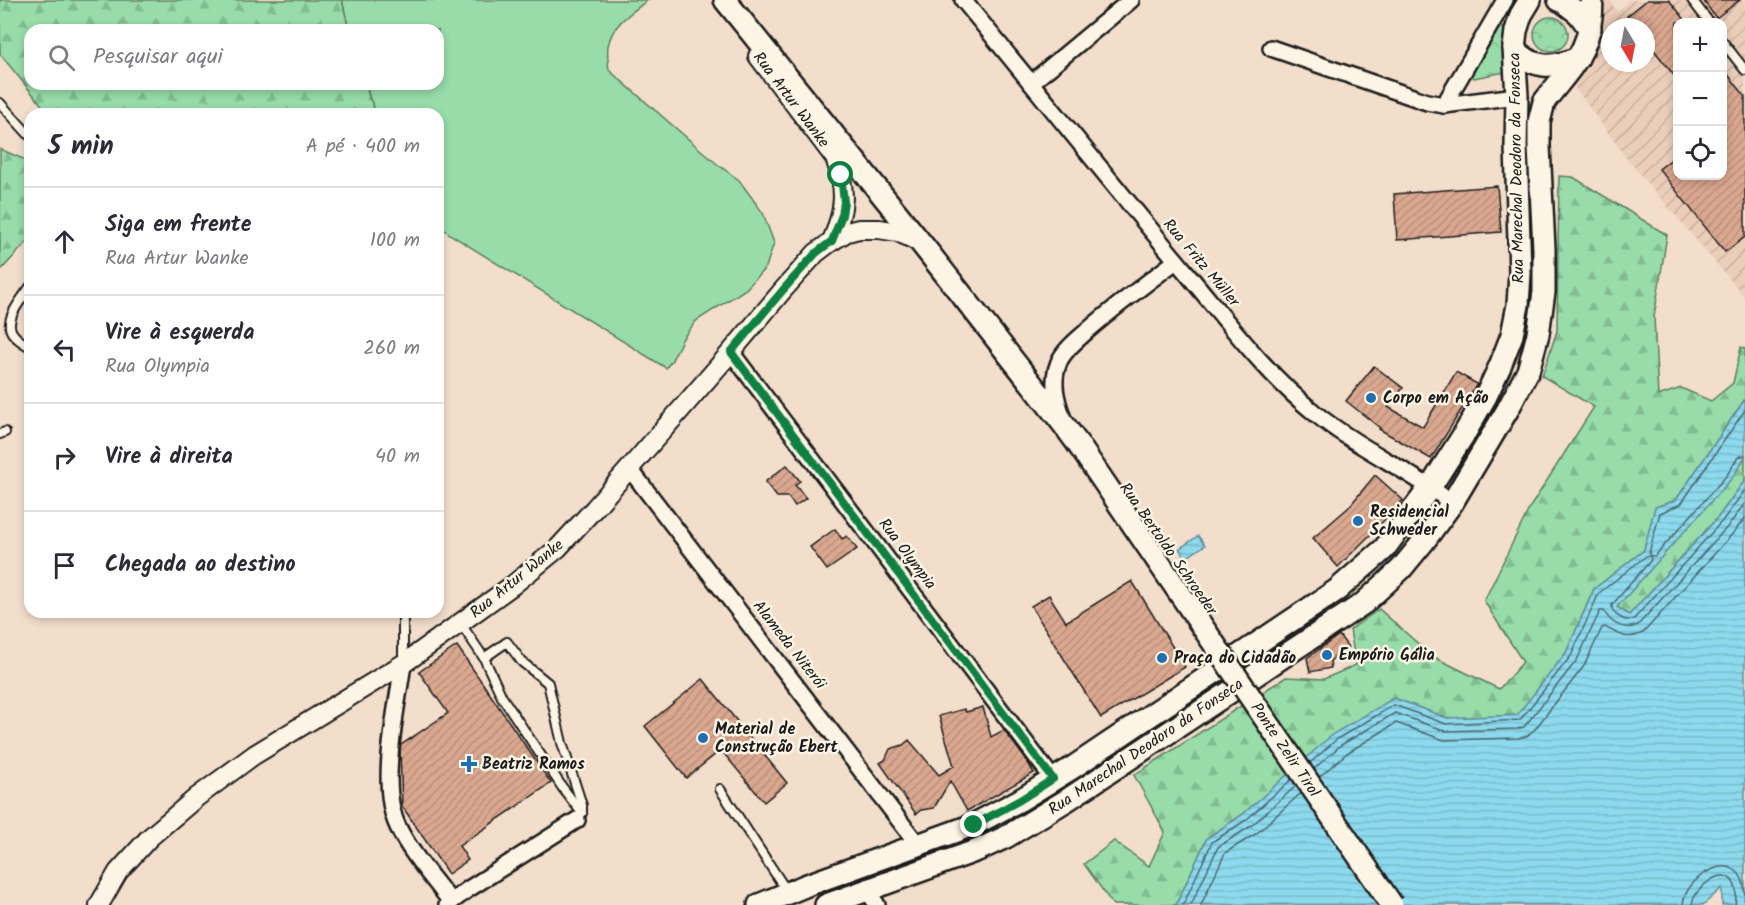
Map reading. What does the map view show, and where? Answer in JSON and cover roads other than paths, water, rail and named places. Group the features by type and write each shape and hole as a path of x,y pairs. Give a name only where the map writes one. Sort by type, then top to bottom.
{"main road":[{"name":"Ponte Zelir Tirol","path":"725,0 1065,425 1079,449 1392,905"},
{"path":"1516,4 1534,3 1541,0"},
{"path":"1559,0 1584,11"},
{"name":"Rua Marechal Deodoro da Fonseca","path":"759,905 792,899 974,825 1020,800 1337,590 1384,549 1431,486 1486,396 1512,335 1518,305 1520,273 1514,48 1516,4"},
{"name":"Rua Marechal Deodoro da Fonseca","path":"826,905 872,898 978,850 1030,823 1339,621 1364,603 1401,569 1452,503 1508,409 1527,371 1538,334 1544,292 1539,122 1544,102 1578,58 1588,40 1584,11"},
{"path":"1514,48 1522,58 1544,66 1558,65 1578,58"},
{"path":"1384,549 1401,569"}],"street":[{"name":"Rua Artur Wanke","path":"718,0 836,158 841,175 844,202 842,215 832,241"},
{"name":"Rua Fritz Müller","path":"963,0 1176,261 1259,358 1287,387 1316,414 1431,486 1452,503"},
{"path":"1031,83 1131,0"},
{"path":"1444,105 1516,4"},
{"path":"1271,48 1427,102 1444,105 1517,96"},
{"name":"Rua Artur Wanke","path":"99,905 118,872 148,838 197,796 254,755 403,664 513,585 558,548 816,253 847,232 859,229 898,232 921,243"},
{"path":"1065,425 1055,392 1054,377 1059,360 1075,342 1115,307 1176,261"},
{"name":"Rua Olympia","path":"731,352 1053,779"},
{"name":"Rua Bertoldo Schroeder","path":"1079,449 1226,665"},
{"name":"Alameda Niterói","path":"630,468 919,846"},
{"path":"403,664 390,757 390,794 393,813 398,827 449,904 579,816"}],"lane":[{"path":"1692,0 1706,18"},
{"path":"1727,47 1745,70"},
{"path":"0,103 24,129"},
{"path":"24,296 14,312 9,328 24,343"},
{"path":"403,618 403,664"},
{"path":"460,624 484,658 502,697 579,816"},
{"path":"484,658 507,642 522,662 549,683 562,743 582,805 579,816"},
{"path":"720,789 792,899"}],"water":[{"path":"1745,399 1745,457 1732,478 1617,607 1629,615 1719,516 1745,480 1745,905 1722,905 1722,888 1703,905 1176,905 1207,838 1242,815 1333,734 1394,698 1447,718 1517,715 1566,653 1594,589 1644,550 1655,507 1676,500"},
{"path":"1198,536 1205,545 1186,558 1179,549"}],"place":[{"name":"Corpo em Ação","path":"1371,398"},
{"name":"Residencial Schweder","path":"1358,521"},
{"name":"Empório Gália","path":"1327,655"},
{"name":"Praça do Cidadão","path":"1162,658"},
{"name":"Material de Construção Ebert","path":"703,738"},
{"name":"Beatriz Ramos","path":"469,764"}]}
